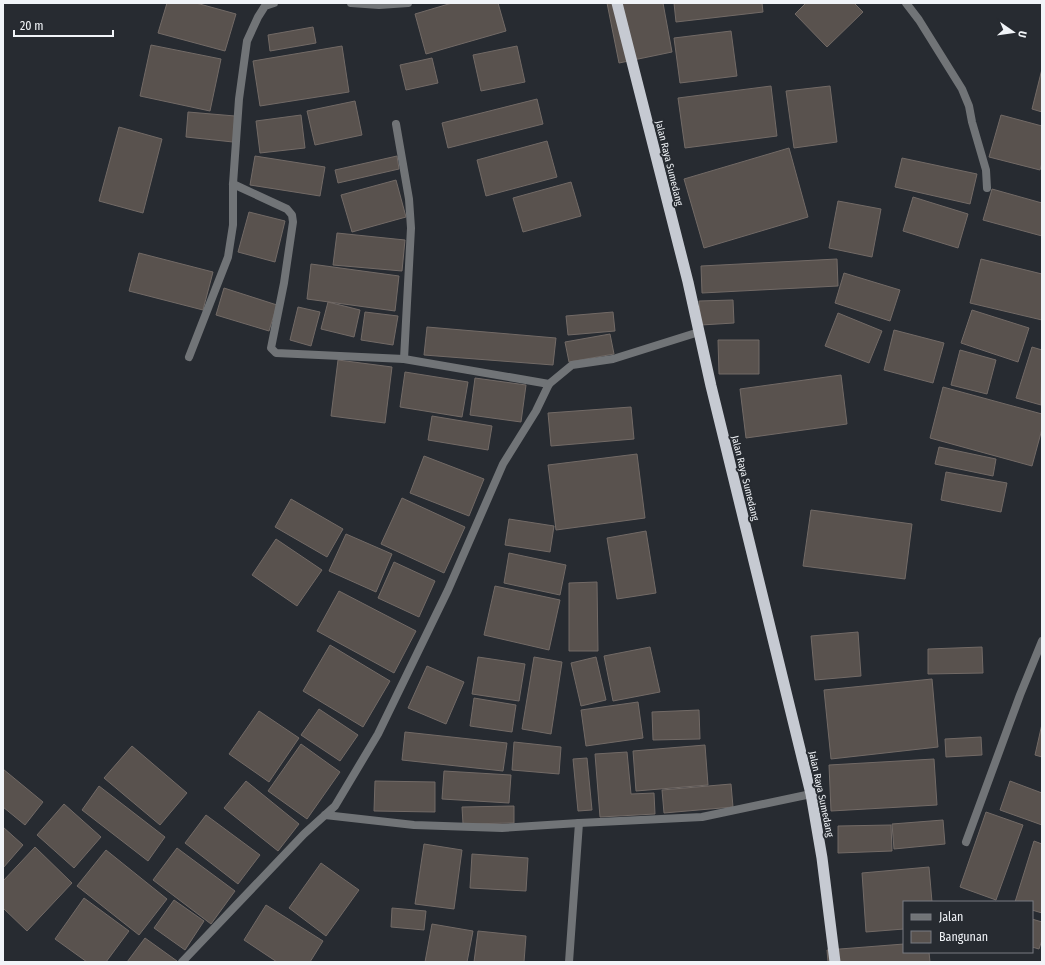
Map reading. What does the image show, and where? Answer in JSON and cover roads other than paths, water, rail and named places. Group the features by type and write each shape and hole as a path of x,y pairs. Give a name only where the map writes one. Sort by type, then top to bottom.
{"highway":[{"name":"Jalan Raya Sumedang","path":"617,3 686,274 711,386 811,794 822,858 835,962"}],"street":[{"path":"189,357 228,257 233,225 233,184 239,99 247,41 258,17 266,6 274,3"},
{"path":"351,3 379,5 408,3"},
{"path":"906,3 919,20 962,89 986,170 987,188"},
{"path":"396,124 409,199 411,228 404,359"},
{"path":"233,184 288,209 292,215 293,222 284,283 271,348 276,353 404,359 549,384"},
{"path":"182,962 304,834 335,806 378,734 448,590 503,464 536,411 549,384 572,365 613,359 699,332"},
{"path":"966,842 1017,702 1042,641"},
{"path":"325,815 414,825 502,828 702,817 811,794"},
{"path":"569,962 579,823"}]}
